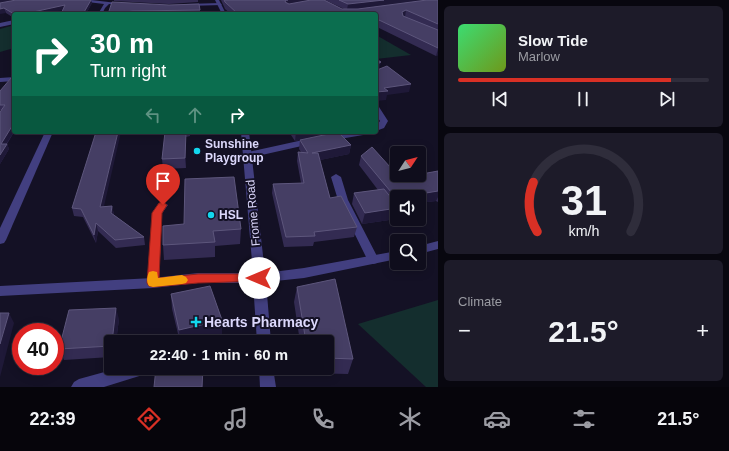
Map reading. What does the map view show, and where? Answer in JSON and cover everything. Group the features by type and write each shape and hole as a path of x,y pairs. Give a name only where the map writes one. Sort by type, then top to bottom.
{"street":[{"path":"72,0 130,4"},
{"path":"177,5 219,2 223,12"},
{"path":"101,12 103,7 108,3"},
{"path":"0,25 12,22"},
{"path":"0,80 12,79"},
{"path":"378,112 384,121 378,128"},
{"path":"0,240 48,134"},
{"name":"Frome Road","path":"245,134 263,335"},
{"path":"248,155 328,138 355,134"},
{"path":"336,177 343,200 374,260"},
{"path":"153,283 157,213 163,205"},
{"path":"426,248 438,245"},
{"path":"0,291 153,283 198,278 259,278 304,273 390,256"},
{"path":"79,387 120,375"},
{"path":"267,375 268,387"}],"green space":[{"path":"12,26 12,49 0,52 0,29"},
{"path":"378,36 411,55 378,59"},
{"path":"438,300 438,387 426,387 358,324"}],"building":[{"path":"16,0 91,0 84,12 62,12 65,5 33,12 12,13 4,8 0,9 0,3"},
{"path":"224,0 286,0 285,2 289,4 311,0 324,0 342,9 358,9 427,0 438,0 438,24 406,10 402,12 403,16 438,30 438,48 378,20 378,12 236,12"},
{"path":"339,0 384,0 348,4"},
{"path":"112,2 169,5 199,4 200,10 133,11 109,12"},
{"path":"387,66 411,84 384,88 388,91 378,92 378,70"},
{"path":"11,78 12,126 1,144 7,144 0,155 0,112 5,105 0,105 0,91"},
{"path":"95,134 118,134 100,207 112,206 111,213 144,237 115,240 96,223 94,235 81,209 72,208"},
{"path":"165,134 186,134 185,158 162,159"},
{"path":"328,134 340,134 351,145 312,153 318,153 330,198 341,196 357,227 314,232 315,236 286,237 273,184 304,183 298,152 308,153 300,140"},
{"path":"372,147 390,167 390,182 426,182 426,173 438,171 438,191 426,193 426,190 390,191 361,156"},
{"name":"HSL","path":"234,177 241,229 213,231 215,242 163,245 163,226 184,224 185,179"},
{"path":"384,189 390,196 390,209 365,213 354,193"},
{"path":"335,279 353,359 334,358 334,335 305,335 297,287"},
{"path":"210,286 222,320 179,330 171,294"},
{"path":"116,308 113,335 104,335 104,346 64,349 64,330 69,310"},
{"path":"0,313 9,313 0,344"},
{"path":"155,375 203,375 202,387 154,387"}],"slow traffic":[{"path":"153,275 153,283 182,280"}],"place":[{"name":"Sunshine Playgroup","path":"197,151"},
{"name":"HSL","path":"211,215"},
{"name":"Hearts Pharmacy","path":"196,322"}],"route":[{"path":"163,205 157,213 153,283 198,278 259,278"}]}
